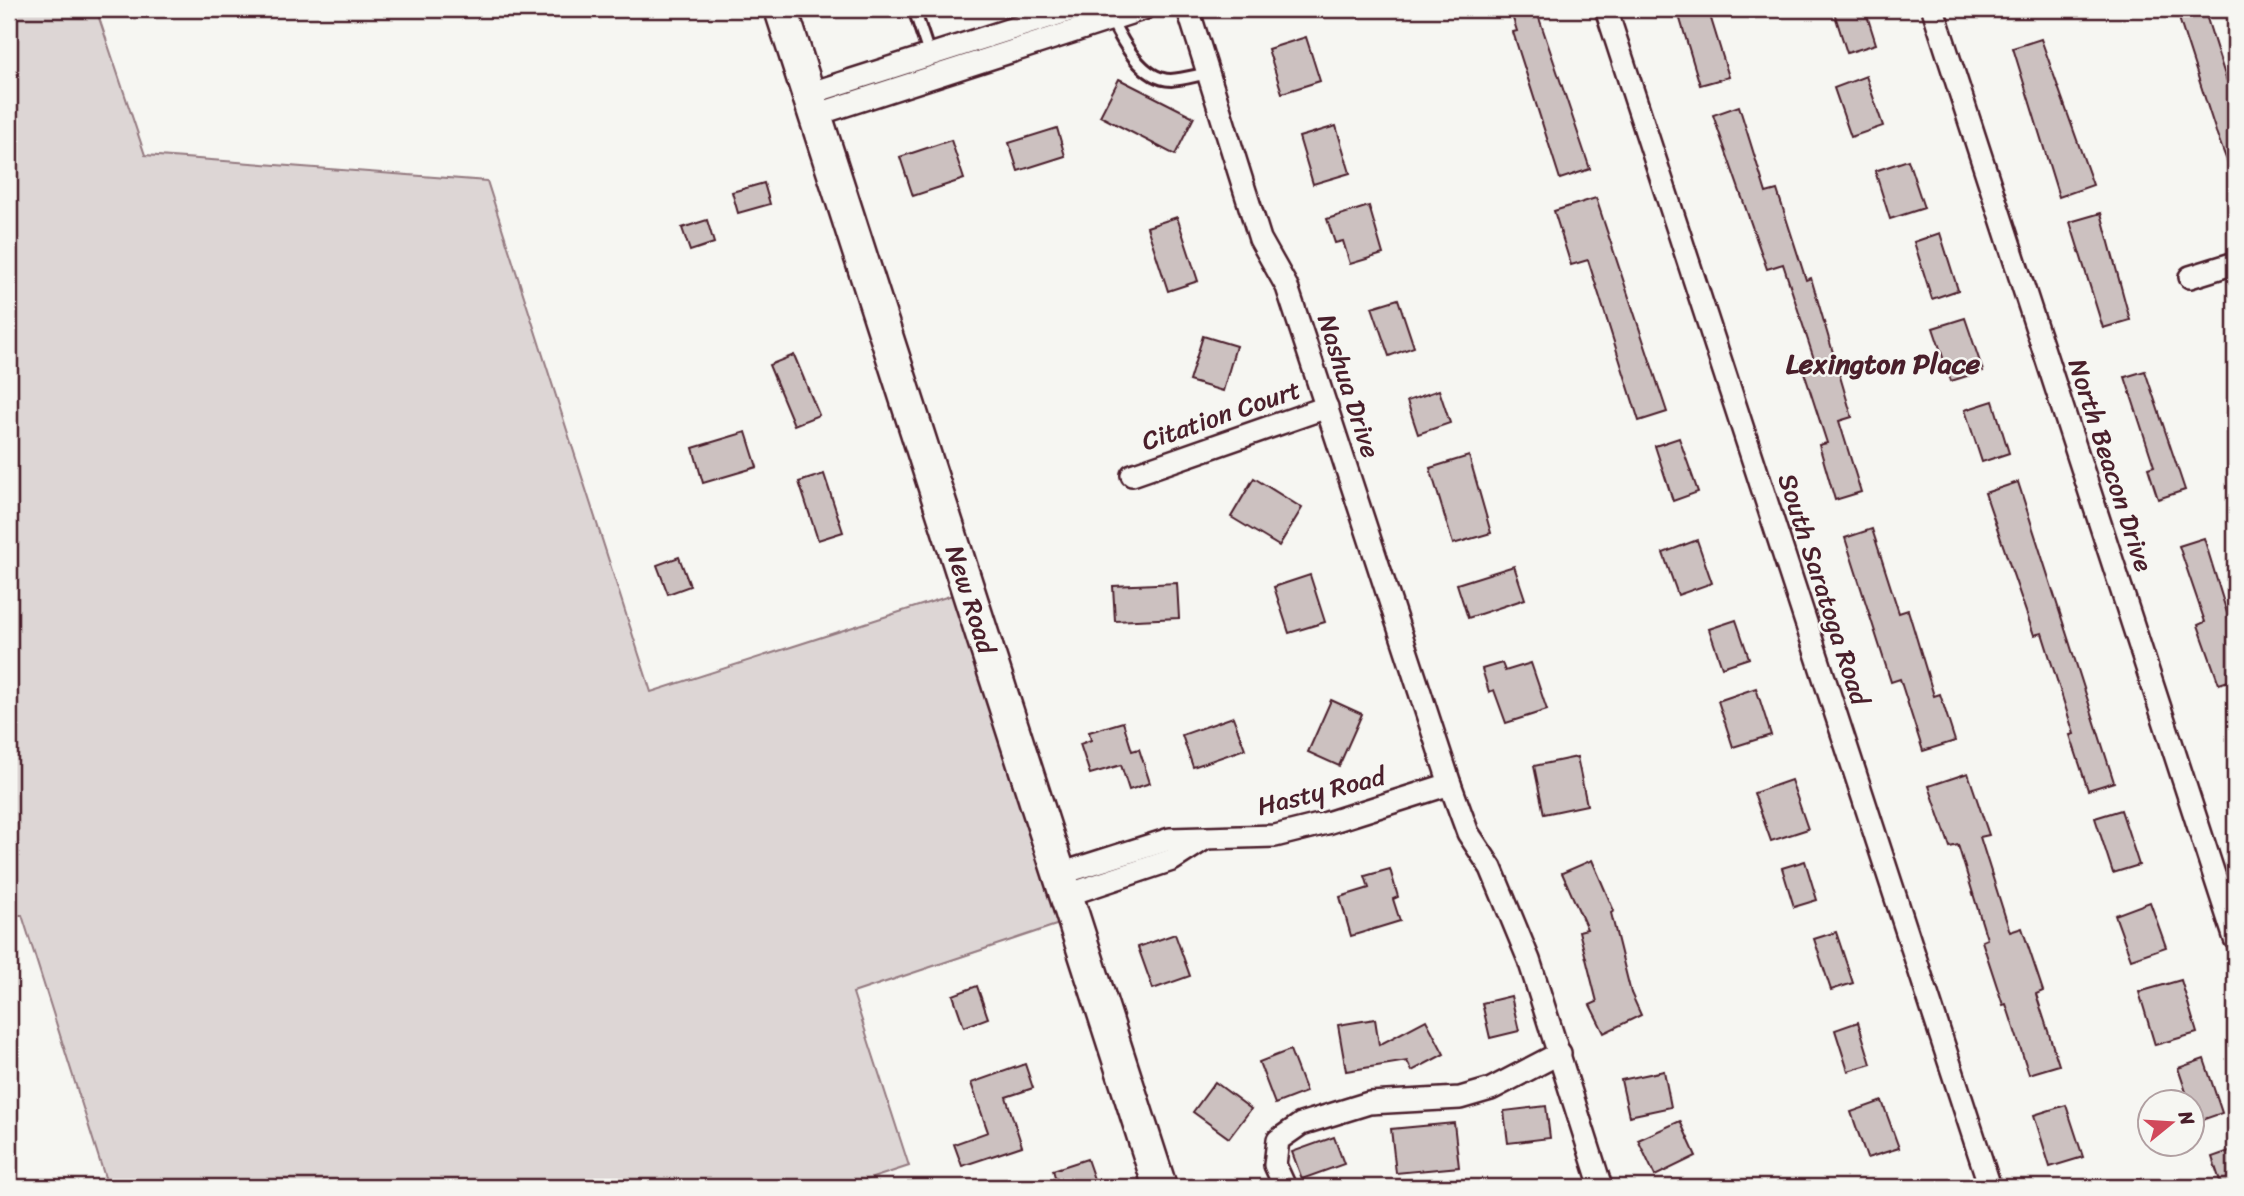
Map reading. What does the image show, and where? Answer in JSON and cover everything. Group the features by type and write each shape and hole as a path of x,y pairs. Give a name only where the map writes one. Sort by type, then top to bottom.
{"street":[{"name":"New Road","path":"781,9 1160,1187"},
{"path":"812,104 937,76 1143,9"},
{"name":"Nashua Drive","path":"1188,9 1260,239 1287,287 1450,784 1468,833 1491,868 1529,960 1601,1187"},
{"name":"South Saratoga Road","path":"1606,9 1990,1187"},
{"name":"North Beacon Drive","path":"1933,9 2235,939"},
{"path":"812,104 930,56 1064,12 1060,36"},
{"path":"2190,277 2235,263"},
{"name":"Citation Court","path":"1132,475 1327,407"},
{"name":"Hasty Road","path":"1063,884 1172,860 1203,840 1275,836 1327,823 1450,784"},
{"path":"1285,1187 1275,1165 1278,1140 1301,1124 1369,1103 1460,1098 1491,1089 1560,1053"}],"lane":[{"path":"914,9 937,76"},
{"path":"1111,19 1128,50 1149,71 1170,80 1209,72"}],"shaded area":[{"path":"9,9 96,9 145,155 487,181 651,692 968,590 1074,919 853,993 909,1166 845,1187 108,1187 22,915 9,915"}],"building":[{"path":"1510,9 1536,9 1590,169 1560,179 1513,32 1517,31"},
{"path":"1677,9 1708,9 1729,77 1700,85"},
{"path":"1833,9 1865,9 1876,44 1847,53"},
{"path":"2176,9 2204,9 2235,107 2235,182 2216,132"},
{"path":"1306,37 1320,81 1282,93 1268,49"},
{"path":"2041,39 2093,185 2059,197 2013,48"},
{"path":"1866,76 1883,126 1851,137 1834,88"},
{"path":"1119,79 1194,117 1175,155 1100,116"},
{"path":"1739,106 1766,193 1777,190 1806,280 1811,278 1852,417 1839,421 1861,492 1835,500 1819,445 1827,443 1801,363 1814,359 1783,264 1767,269 1713,115"},
{"path":"1336,126 1350,173 1313,184 1299,137"},
{"path":"1057,128 1065,156 1018,171 1009,143"},
{"path":"951,140 964,179 913,196 900,157"},
{"path":"1908,160 1924,208 1890,219 1875,171"},
{"path":"764,183 770,204 738,213 732,192"},
{"path":"1596,198 1667,412 1639,421 1588,260 1571,265 1554,211"},
{"path":"1369,206 1383,254 1350,264 1343,241 1335,243 1327,219"},
{"path":"2101,213 2130,320 2103,328 2070,222"},
{"path":"1177,217 1198,281 1168,291 1147,227"},
{"path":"707,220 714,243 690,251 682,228"},
{"path":"1940,233 1958,290 1932,299 1914,242"},
{"path":"1398,299 1414,347 1389,356 1372,307"},
{"path":"1965,318 1983,371 1951,381 1933,328"},
{"path":"1203,336 1236,346 1223,391 1189,381"},
{"path":"794,355 819,415 794,425 769,365"},
{"path":"2145,371 2185,490 2158,499 2148,468 2154,466 2125,377"},
{"path":"1439,390 1450,423 1418,434 1407,401"},
{"path":"1993,401 2009,453 1982,462 1965,410"},
{"path":"746,432 757,467 703,483 693,448"},
{"path":"1679,438 1698,492 1673,501 1655,446"},
{"path":"1469,456 1491,533 1453,544 1430,468"},
{"path":"824,474 843,532 818,540 799,482"},
{"path":"1254,478 1302,508 1279,546 1231,517"},
{"path":"2018,482 2114,782 2088,790 2070,735 2074,734 2042,633 2034,635 1985,493"},
{"path":"1872,529 1899,613 1908,610 1934,696 1940,694 1955,741 1923,751 1900,679 1891,682 1845,538"},
{"path":"2204,538 2235,639 2235,679 2219,684 2198,625 2205,622 2179,546"},
{"path":"1697,540 1712,583 1678,595 1663,553"},
{"path":"679,557 690,586 668,594 657,565"},
{"path":"1514,566 1525,599 1468,618 1457,584"},
{"path":"1310,575 1325,622 1289,633 1274,587"},
{"path":"1177,583 1179,618 1115,621 1113,586"},
{"path":"1736,620 1749,658 1722,667 1709,629"},
{"path":"1502,663 1505,671 1531,663 1547,710 1506,723 1494,690 1489,692 1482,669"},
{"path":"1756,688 1771,735 1733,747 1718,701"},
{"path":"1331,700 1362,714 1339,766 1308,752"},
{"path":"1233,717 1245,749 1193,767 1182,735"},
{"path":"1123,722 1132,751 1139,749 1150,783 1129,790 1121,765 1090,774 1080,744 1091,740 1089,732"},
{"path":"1577,757 1587,805 1544,814 1534,766"},
{"path":"1968,773 1989,835 1980,837 2010,932 2022,928 2043,991 2036,994 2059,1065 2029,1074 1982,941 1987,939 1958,845 1950,847 1929,786"},
{"path":"1791,780 1808,829 1771,841 1754,793"},
{"path":"2121,810 2139,865 2113,873 2095,818"},
{"path":"1592,860 1614,911 1611,913 1631,993 1641,1015 1604,1033 1590,1005 1597,1002 1579,931 1587,929 1562,873"},
{"path":"1805,861 1817,900 1794,907 1782,868"},
{"path":"1390,869 1398,897 1393,899 1400,921 1351,936 1340,897 1369,888 1365,876"},
{"path":"2150,902 2166,947 2131,959 2115,915"},
{"path":"1836,932 1853,983 1831,990 1814,939"},
{"path":"1175,934 1190,976 1153,989 1138,947"},
{"path":"2181,980 2197,1033 2155,1045 2139,992"},
{"path":"977,986 988,1018 964,1027 953,995"},
{"path":"1511,996 1519,1031 1490,1038 1482,1003"},
{"path":"1375,1019 1379,1045 1426,1020 1444,1054 1412,1071 1407,1061 1346,1071 1338,1025"},
{"path":"1858,1022 1871,1064 1848,1071 1835,1030"},
{"path":"1290,1050 1306,1092 1275,1104 1259,1062"},
{"path":"2204,1059 2222,1113 2206,1119 2206,1088 2185,1088 2178,1068"},
{"path":"1025,1064 1033,1088 1006,1097 1022,1146 962,1166 954,1144 988,1132 971,1083"},
{"path":"1664,1071 1671,1107 1629,1116 1621,1080"},
{"path":"1215,1082 1251,1109 1229,1138 1193,1112"},
{"path":"1882,1101 1899,1148 1867,1158 1851,1112"},
{"path":"2066,1105 2083,1157 2050,1167 2034,1115"},
{"path":"1546,1106 1550,1138 1508,1143 1504,1111"},
{"path":"1680,1121 1696,1156 1655,1176 1638,1140"},
{"path":"1454,1123 1459,1167 1396,1173 1391,1129"},
{"path":"1334,1137 1344,1164 1302,1179 1292,1152"},
{"path":"2235,1149 2235,1187 2222,1187 2212,1157"},
{"path":"1087,1159 1095,1182 1077,1187 1058,1187 1053,1170"}],"district":[{"name":"Lexington Place","path":"1883,363"}]}
